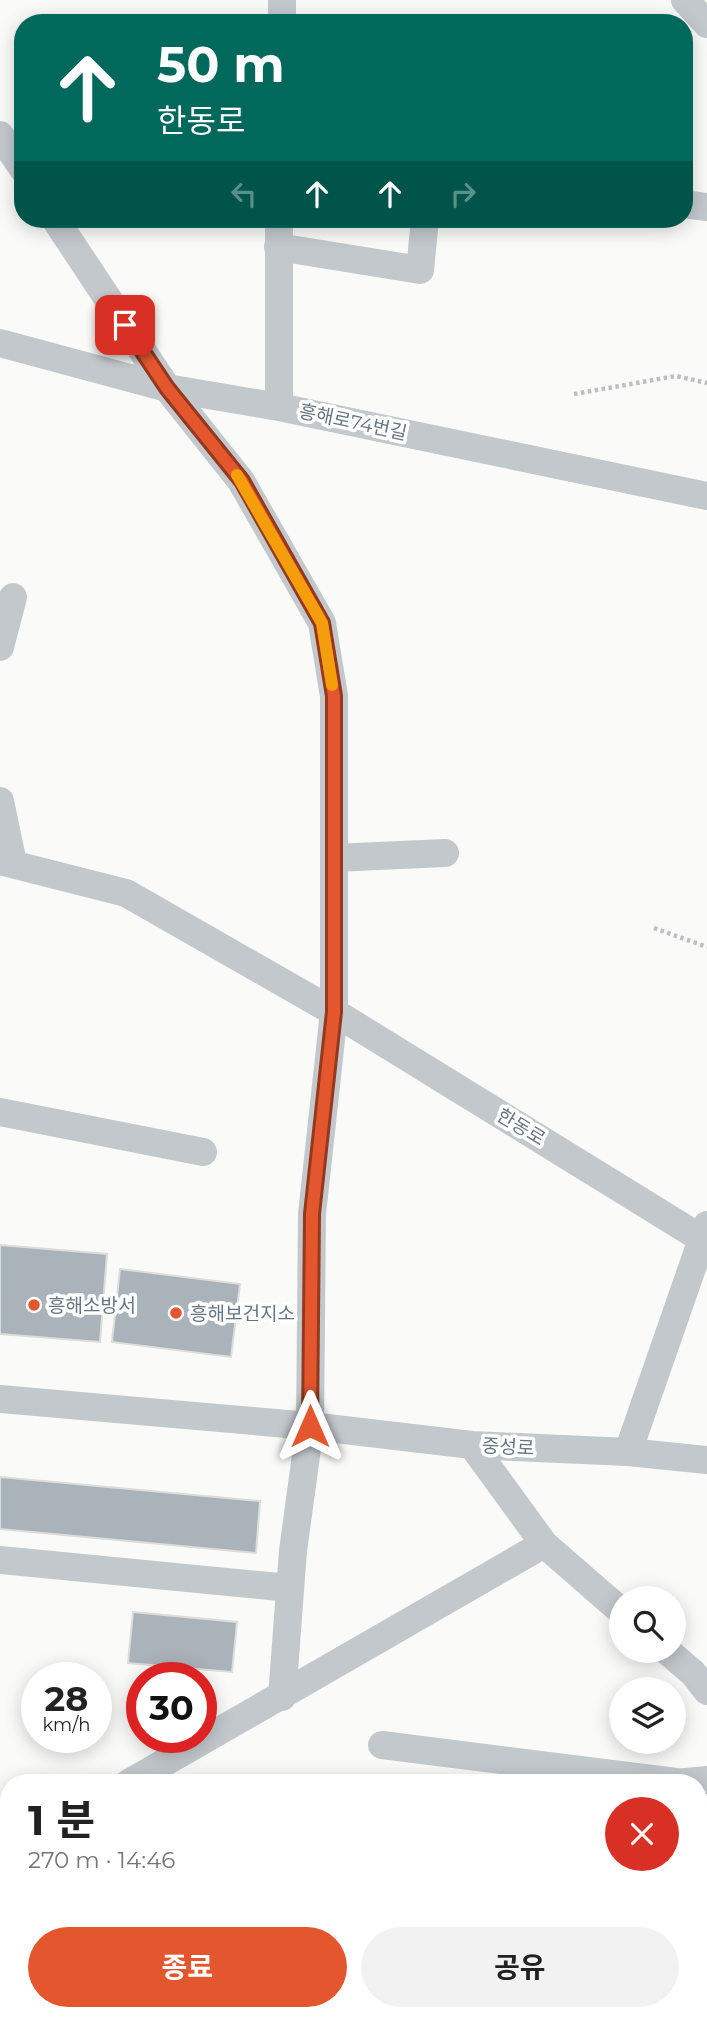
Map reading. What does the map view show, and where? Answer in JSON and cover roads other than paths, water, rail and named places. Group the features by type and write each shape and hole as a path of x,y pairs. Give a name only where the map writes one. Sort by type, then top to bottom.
{"street":[{"path":"685,0 707,24"},
{"path":"0,135 14,156"},
{"path":"61,228 167,388 242,481 322,623 334,696 334,1012 312,1214 310,1426 290,1588 282,1697"},
{"path":"279,228 279,407"},
{"path":"278,247 420,270 424,228"},
{"name":"흥해로74번길","path":"0,342 167,388 279,407 707,496"},
{"path":"0,647 13,597"},
{"path":"0,800 7,862"},
{"path":"334,858 445,853"},
{"name":"한동로","path":"7,862 126,893 334,1012 706,1235"},
{"path":"0,1112 203,1153"},
{"path":"628,1452 706,1235"},
{"name":"중성로","path":"0,1399 310,1426 472,1446 628,1452 707,1460"},
{"path":"472,1446 544,1544 609,1601"},
{"path":"146,1774 544,1544"},
{"path":"0,1560 290,1588"},
{"path":"681,1663 707,1691"},
{"path":"382,1745 606,1774"}],"place":[{"name":"흥해소방서","path":"34,1305"},
{"name":"흥해보건지소","path":"176,1313"}]}
